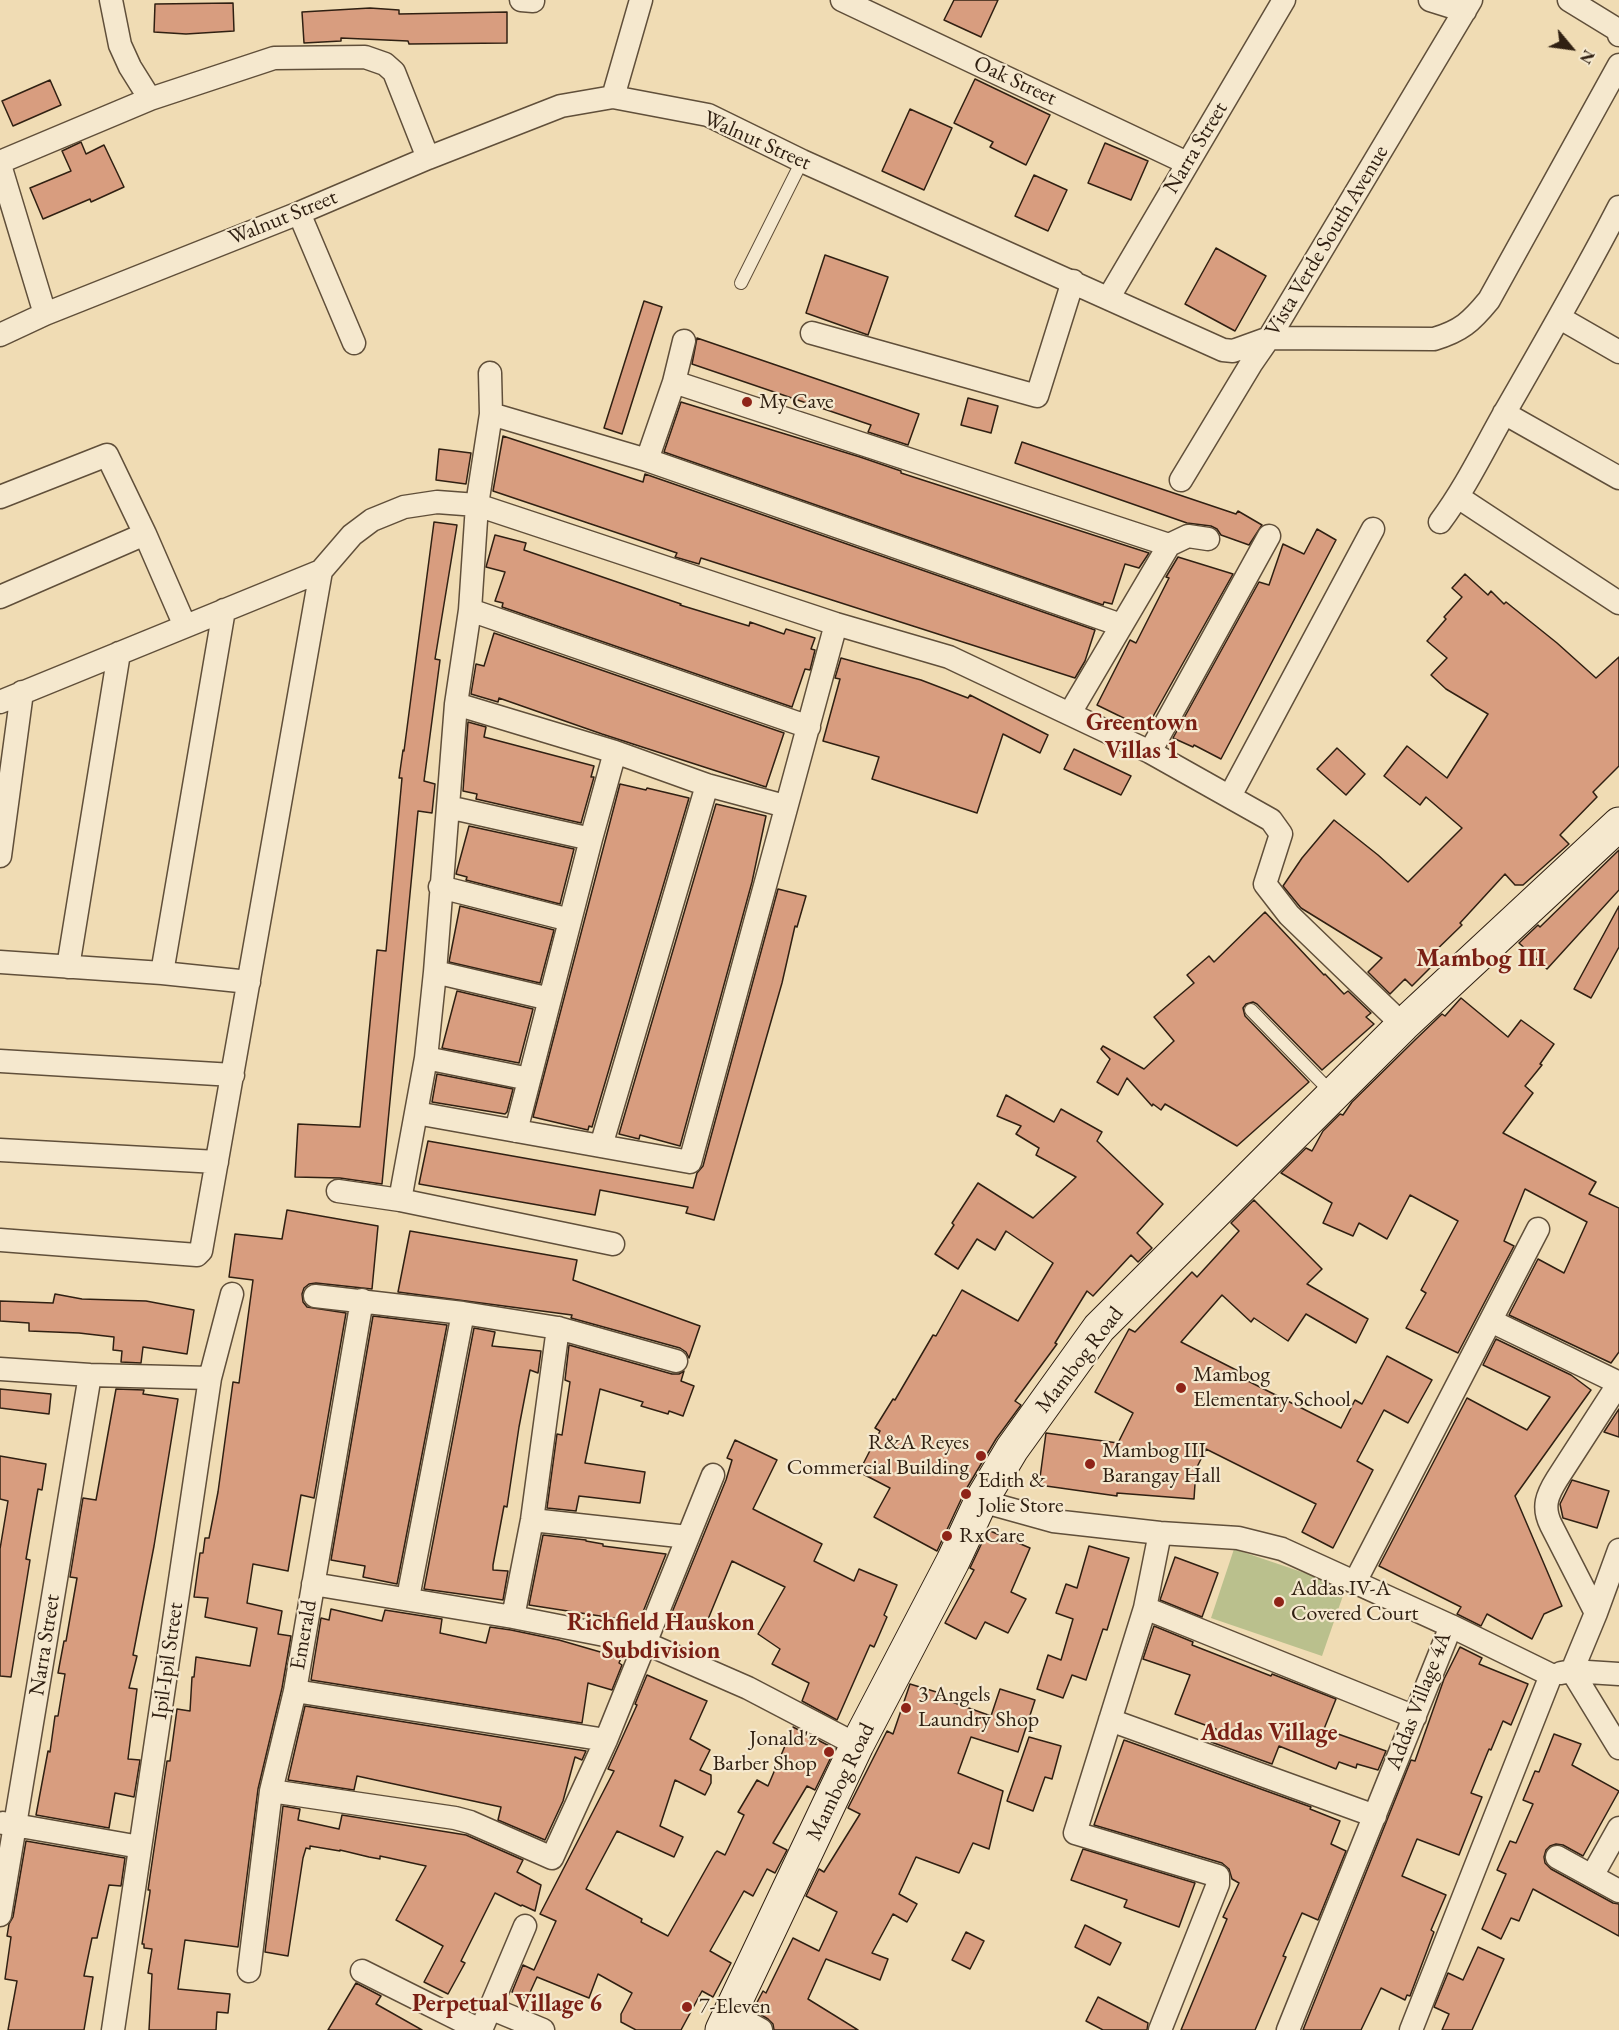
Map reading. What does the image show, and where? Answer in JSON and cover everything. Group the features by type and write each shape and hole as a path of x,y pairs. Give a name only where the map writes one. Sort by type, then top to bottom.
{"main road":[{"name":"Mambog Road","path":"726,2021 857,1745 953,1561 981,1501 1012,1449 1099,1328 1403,1025 1619,824"}],"street":[{"path":"111,0 120,45 130,67 150,99"},
{"path":"613,97 641,0"},
{"name":"Oak Street","path":"842,0 1187,163"},
{"name":"Narra Street","path":"1109,297 1284,0"},
{"path":"1430,0 1468,6"},
{"path":"1569,0 1618,30 1619,35"},
{"name":"Vista Verde South Avenue","path":"1181,480 1468,6"},
{"path":"45,314 0,163 150,99 274,58 365,57 385,64 394,72 428,158"},
{"path":"1269,338 1434,339 1453,333 1472,322 1489,300 1619,65"},
{"name":"Walnut Street","path":"0,335 45,314 561,106 613,97 708,115 802,161 1223,350 1233,351 1269,338"},
{"path":"1440,522 1458,497 1560,318 1612,241 1619,207"},
{"path":"299,213 354,343"},
{"path":"812,333 1037,396 1073,281"},
{"path":"1560,318 1619,352"},
{"path":"646,460 674,382 684,341"},
{"path":"400,1200 426,1058 456,704 470,610 477,505 491,414 490,373"},
{"path":"674,382 1169,545"},
{"path":"1504,413 1619,478"},
{"path":"491,414 646,460 1121,625"},
{"path":"0,497 107,455 185,626"},
{"path":"1458,497 1619,603"},
{"path":"0,702 321,571 352,535 372,520 404,507 437,502 477,505 836,624 949,657 1150,752 1230,796 1271,820 1281,834 1265,884 1289,915 1403,1025"},
{"path":"1230,796 1373,529"},
{"path":"0,597 145,534"},
{"path":"1070,713 1169,545 1188,536 1208,538"},
{"path":"1150,752 1269,536"},
{"path":"0,1240 200,1254 321,571"},
{"path":"162,973 224,610"},
{"path":"470,610 809,727"},
{"path":"416,1113 690,1162 836,624"},
{"path":"68,967 119,653"},
{"path":"0,856 22,692"},
{"path":"456,704 615,752 707,785 785,806"},
{"path":"516,1131 615,752"},
{"path":"601,1146 707,785"},
{"path":"448,807 591,839"},
{"path":"440,887 570,920"},
{"path":"0,962 162,973 249,982"},
{"path":"435,972 550,999"},
{"path":"426,1058 529,1079"},
{"path":"0,1061 232,1075"},
{"path":"0,1150 217,1162"},
{"path":"338,1191 400,1200 613,1244"},
{"path":"1355,1582 1538,1229"},
{"name":"Ipil-Ipil Street","path":"113,2030 210,1378 232,1294"},
{"path":"315,1296 463,1313 558,1328 676,1361"},
{"name":"Emerald","path":"249,1971 272,1791 295,1692 362,1300"},
{"path":"408,1598 463,1313"},
{"path":"1491,1321 1619,1383 1557,1479 1545,1504 1547,1516 1596,1613"},
{"path":"513,1617 532,1520 558,1328"},
{"path":"0,1369 90,1375 210,1378"},
{"name":"Narra Street","path":"0,1915 8,1823 90,1375"},
{"path":"272,1791 456,1818 471,1822 552,1858 606,1740 713,1475"},
{"name":"Addas Village 4A","path":"981,1501 1053,1521 1160,1533 1238,1538 1282,1549 1451,1626 1288,2030"},
{"path":"532,1520 688,1537"},
{"path":"1160,1533 1145,1608 1075,1833 1215,1874 1219,1879 1160,2030"},
{"path":"1411,2030 1562,1673 1596,1613 1619,1550"},
{"path":"313,1584 408,1598 645,1643 748,1688 857,1745"},
{"path":"1145,1608 1415,1717"},
{"path":"1451,1626 1562,1673 1619,1674"},
{"path":"1562,1673 1619,1748"},
{"path":"295,1692 606,1740"},
{"path":"1110,1720 1375,1816"},
{"path":"8,1823 140,1847"},
{"path":"1592,1876 1619,1828"},
{"path":"1557,1857 1619,1891"},
{"path":"362,1971 480,2030 525,1926"},
{"path":"490,2008 543,2030"},
{"path":"726,2021 761,2030"}],"lane":[{"path":"741,283 802,161"},
{"path":"1251,1010 1334,1094"}],"green space":[{"name":"Addas IV-A Covered Court","path":"1234,1549 1346,1587 1322,1656 1211,1618"}],"building":[{"path":"954,0 998,0 981,37 944,20"},
{"path":"233,3 234,31 186,34 154,32 155,4"},
{"path":"370,8 399,10 399,14 507,12 507,43 409,44 408,41 341,38 341,41 304,43 302,12"},
{"path":"975,79 1050,115 1026,165 990,147 993,142 954,123"},
{"path":"50,80 61,105 13,126 2,101"},
{"path":"910,109 952,128 924,190 882,171"},
{"path":"81,142 86,154 104,145 124,187 91,202 90,199 43,219 30,188 71,171 62,151"},
{"path":"1105,143 1148,161 1131,200 1088,183"},
{"path":"1034,175 1067,190 1048,231 1015,216"},
{"path":"1216,248 1266,276 1235,331 1185,304"},
{"path":"825,255 888,277 868,335 806,313"},
{"path":"644,301 662,307 622,434 604,428"},
{"path":"697,338 919,414 908,445 868,432 871,425 692,364"},
{"path":"968,398 998,406 991,433 961,425"},
{"path":"681,402 860,457 901,471 901,473 1149,553 1139,568 1125,564 1112,604 1104,602 1103,605 664,452"},
{"path":"503,436 643,482 645,474 1095,630 1085,661 1075,678 701,558 699,564 675,557 677,553 493,491"},
{"path":"1022,442 1236,514 1238,511 1262,525 1249,545 1221,535 1211,526 1187,523 1015,463"},
{"path":"439,449 471,453 466,484 436,480"},
{"path":"434,522 457,525 435,659 440,660 424,781 435,784 432,813 418,811 382,1184 340,1178 295,1177 298,1124 360,1127 377,950 386,951 402,778 399,778"},
{"path":"1317,529 1336,540 1221,759 1194,745 1193,747 1173,738 1259,582 1269,585 1283,544 1304,554"},
{"path":"495,535 526,543 524,550 680,605 749,626 750,622 784,634 786,629 815,638 811,649 815,650 810,670 805,669 792,707 502,607 503,603 495,601 505,572 486,567"},
{"path":"1178,557 1233,574 1146,729 1097,705 1130,640 1136,643 1169,578 1166,577"},
{"path":"1465,574 1488,595 1491,591 1504,604 1506,602 1596,678 1619,657 1619,766 1593,792 1597,797 1560,835 1569,844 1523,885 1515,885 1505,874 1460,923 1462,925 1426,960 1432,966 1412,986 1405,979 1390,994 1368,972 1382,958 1301,908 1283,886 1302,858 1334,820 1408,882 1462,828 1426,797 1420,805 1384,776 1407,746 1447,778 1488,714 1446,689 1431,675 1447,658 1427,641 1462,597 1452,588"},
{"path":"494,633 784,733 766,787 499,698 498,702 471,694 476,664 484,666"},
{"path":"841,658 921,680 968,698 970,695 1048,735 1040,753 1003,734 977,813 872,779 879,757 823,741 840,679 835,678"},
{"path":"468,722 486,727 484,737 594,766 591,777 594,777 581,823 476,799 477,794 463,791"},
{"path":"1337,748 1365,774 1346,795 1317,769"},
{"path":"1074,749 1131,776 1121,795 1064,769"},
{"path":"620,784 689,798 592,1127 589,1126 588,1130 533,1117"},
{"path":"716,804 766,816 752,882 680,1146 640,1135 639,1139 619,1134"},
{"path":"469,826 574,849 560,904 466,880 467,877 456,874"},
{"path":"1619,850 1619,890 1547,969 1519,943 1538,925 1540,927"},
{"path":"778,889 806,896 797,927 795,926 782,983 714,1220 686,1213 688,1207 600,1190 595,1215 419,1184 428,1141 693,1188 697,1173 703,1166"},
{"path":"460,906 554,930 540,983 449,962"},
{"path":"1619,906 1619,947 1591,998 1574,989"},
{"path":"1265,912 1324,975 1344,994 1348,991 1371,1013 1366,1017 1374,1024 1322,1070 1257,1004 1253,1002 1246,1004 1243,1008 1245,1016 1309,1082 1237,1146 1165,1104 1161,1110 1153,1104 1152,1106 1127,1078 1118,1095 1097,1082 1110,1059 1101,1049 1103,1046 1144,1069 1174,1041 1154,1017 1194,983 1187,975 1209,956 1214,962"},
{"path":"457,991 533,1009 519,1063 442,1048"},
{"path":"1461,998 1508,1037 1521,1020 1554,1044 1540,1064 1542,1065 1525,1086 1533,1093 1503,1133 1596,1182 1589,1194 1619,1208 1619,1352 1611,1363 1509,1315 1538,1259 1564,1273 1587,1222 1525,1189 1504,1241 1514,1246 1458,1353 1406,1328 1426,1293 1421,1290 1458,1221 1410,1195 1387,1239 1359,1223 1353,1236 1323,1223 1332,1203 1281,1173 1306,1148 1312,1151 1323,1131 1340,1114 1343,1115 1352,1102 1442,1014 1445,1016"},
{"path":"437,1074 513,1089 507,1112 505,1114 432,1102"},
{"path":"1006,1095 1054,1122 1061,1109 1102,1132 1097,1141 1163,1204 1137,1233 1152,1248 1138,1262 1131,1255 1093,1296 1087,1291 1055,1343 1057,1344 1015,1401 1021,1405 996,1439 965,1491 937,1551 874,1517 890,1488 859,1472 880,1431 875,1428 893,1399 895,1400 933,1335 936,1336 962,1290 1018,1321 1053,1263 1006,1231 995,1250 977,1239 958,1269 935,1254 978,1183 1033,1218 1076,1177 1036,1155 1039,1148 1016,1134 1021,1126 997,1116"},
{"path":"1254,1200 1322,1269 1307,1284 1368,1319 1356,1343 1306,1314 1288,1341 1254,1318 1251,1322 1222,1295 1181,1342 1246,1375 1244,1379 1341,1428 1355,1400 1362,1404 1387,1356 1432,1380 1408,1423 1384,1410 1357,1461 1373,1470 1333,1548 1302,1532 1316,1504 1206,1449 1196,1469 1194,1499 1117,1493 1117,1496 1039,1485 1046,1433 1118,1443 1133,1413 1095,1392 1129,1329 1135,1332 1192,1272 1197,1277 1239,1231 1231,1223"},
{"path":"287,1210 378,1226 372,1289 316,1283 309,1284 304,1288 302,1294 303,1302 307,1307 346,1313 314,1498 301,1495 288,1571 253,1564 247,1603 282,1611 278,1634 291,1636 282,1688 258,1789 238,1947 185,1940 178,1989 230,1994 228,2013 217,2012 216,2030 149,2030 152,1974 148,1973 152,1949 144,1948 142,1944 167,1761 170,1761 177,1709 190,1711 196,1657 250,1666 257,1628 205,1617 208,1598 194,1597 200,1553 203,1553 205,1538 209,1538 218,1492 233,1382 239,1383 253,1280 229,1277 235,1234 282,1239"},
{"path":"410,1231 577,1260 573,1280 700,1326 689,1358 680,1348 571,1318 572,1315 398,1292"},
{"path":"55,1294 82,1299 146,1301 194,1310 187,1354 143,1347 141,1363 121,1362 122,1351 113,1350 114,1337 29,1331 29,1323 0,1321 0,1301 53,1303"},
{"path":"373,1316 447,1325 397,1584 363,1577 365,1566 331,1560"},
{"path":"474,1328 495,1332 492,1346 541,1351 538,1373 530,1370 507,1507 504,1506 493,1565 493,1570 508,1571 503,1600 424,1589"},
{"path":"1496,1339 1571,1375 1591,1390 1515,1496 1562,1606 1544,1614 1532,1639 1487,1614 1481,1626 1457,1614 1461,1607 1379,1566 1467,1398 1527,1430 1550,1397 1483,1365"},
{"path":"569,1345 672,1374 684,1371 681,1381 694,1386 683,1416 641,1406 643,1402 600,1389 585,1463 645,1472 640,1503 579,1496 576,1511 547,1508 557,1434 562,1435 570,1382 565,1380"},
{"path":"0,1389 51,1394 49,1414 0,1408"},
{"path":"116,1389 144,1390 143,1394 178,1399 154,1546 133,1655 137,1656 129,1688 137,1689 128,1759 140,1760 134,1797 115,1793 109,1828 36,1815 65,1674 58,1673 77,1578 70,1577 83,1498 96,1500"},
{"path":"1619,1409 1619,1437 1604,1432"},
{"path":"735,1440 777,1460 753,1509 822,1544 814,1561 854,1581 859,1569 897,1585 874,1647 870,1645 837,1720 802,1701 809,1683 772,1664 780,1649 758,1634 785,1587 732,1561 704,1629 671,1615 726,1480 732,1460 727,1458"},
{"path":"0,1456 46,1464 42,1490 38,1489 26,1559 30,1560 11,1677 0,1676 0,1549 8,1501 0,1499"},
{"path":"1572,1480 1609,1491 1597,1528 1563,1518 1560,1504"},
{"path":"988,1530 1030,1548 1011,1592 1026,1599 1008,1633 985,1622 976,1639 945,1623 974,1570 970,1568"},
{"path":"543,1535 666,1554 639,1622 529,1605"},
{"path":"1089,1546 1129,1558 1107,1630 1103,1629 1086,1680 1072,1675 1063,1698 1037,1689 1048,1655 1061,1660 1073,1619 1056,1613 1066,1584 1077,1588"},
{"path":"1175,1557 1218,1573 1202,1617 1160,1600"},
{"path":"331,1609 382,1621 385,1610 442,1619 440,1633 486,1643 490,1627 511,1630 559,1640 621,1658 619,1663 622,1665 612,1690 588,1683 582,1723 311,1680 321,1618 329,1620"},
{"path":"1154,1626 1193,1642 1192,1645 1336,1699 1324,1729 1386,1751 1378,1770 1357,1764 1356,1768 1339,1762 1336,1769 1279,1746 1272,1764 1211,1742 1216,1729 1175,1714 1190,1675 1143,1659"},
{"path":"1460,1647 1482,1658 1479,1664 1528,1684 1511,1725 1503,1721 1471,1793 1482,1797 1459,1855 1417,1839 1402,1876 1446,1895 1431,1930 1434,1932 1410,1996 1407,1995 1405,2000 1381,1988 1361,2030 1303,2030 1411,1760 1415,1761 1444,1679"},
{"path":"647,1675 707,1701 690,1739 710,1750 700,1770 711,1775 711,1783 705,1795 675,1780 660,1826 683,1837 674,1857 617,1831 586,1889 642,1919 641,1922 668,1936 715,1853 717,1851 725,1855 744,1815 738,1812 757,1780 768,1786 793,1727 835,1749 815,1790 807,1786 773,1843 787,1850 775,1873 767,1869 753,1896 744,1891 710,1951 731,1963 713,1997 702,1991 681,2030 636,2030 621,2022 621,2014 632,1993 598,1974 589,1998 537,1977 527,1999 512,1992 523,1965 534,1970 556,1921 540,1914 614,1771 608,1769 637,1705 635,1704"},
{"path":"910,1684 943,1694 941,1698 991,1716 1000,1689 1035,1700 1018,1752 971,1737 958,1773 1003,1791 989,1849 973,1843 959,1873 916,1857 899,1894 917,1904 907,1922 893,1914 872,1953 888,1959 880,1980 826,1959 808,1999 858,2030 774,2030 773,2024 768,2019 753,2010 763,1991 766,1993 793,1938 819,1951 837,1912 806,1896 819,1869 824,1872 860,1814 848,1808 887,1731 893,1734"},
{"path":"305,1706 586,1751 582,1760 575,1757 563,1801 545,1840 498,1820 501,1807 357,1776 354,1790 288,1780"},
{"path":"1554,1734 1581,1744 1572,1765 1619,1791 1583,1856 1563,1845 1556,1844 1546,1850 1545,1863 1551,1869 1613,1903 1619,1904 1619,1936 1533,1889 1519,1921 1511,1918 1501,1939 1482,1929 1506,1874 1497,1870 1510,1841 1516,1843 1533,1804 1523,1800 1535,1771 1539,1772"},
{"path":"1029,1737 1061,1746 1052,1779 1045,1777 1033,1811 1007,1801"},
{"path":"1124,1740 1311,1807 1310,1809 1340,1821 1331,1844 1346,1851 1318,1920 1302,1913 1255,2030 1181,2030 1227,1919 1223,1917 1239,1883 1232,1879 1229,1869 1222,1863 1094,1825"},
{"path":"283,1806 300,1809 298,1820 339,1829 342,1815 466,1835 523,1860 517,1872 541,1885 535,1911 495,1893 461,1961 465,1963 448,1994 424,1982 443,1946 396,1920 426,1866 380,1856 380,1859 310,1846 310,1849 306,1848 303,1858 288,1956 265,1952"},
{"path":"26,1841 125,1858 121,1886 109,1885 97,1938 92,1938 84,1976 93,1977 84,2030 8,2030 17,1981 5,1979 11,1937 7,1936 13,1917"},
{"path":"1083,1849 1195,1883 1179,1927 1124,1907 1127,1900 1071,1880"},
{"path":"1085,1925 1121,1943 1110,1965 1075,1947"},
{"path":"966,1932 984,1941 970,1969 952,1960"},
{"path":"1478,1947 1504,1959 1472,2030 1442,2030 1449,2014 1434,2007 1448,1973 1463,1980"},
{"path":"356,1983 381,1996 376,2004 422,2030 328,2030"},
{"path":"1098,1997 1148,2023 1147,2030 1103,2030 1086,2021"}],"place":[{"name":"My Cave","path":"747,402"},
{"name":"Mambog Elementary School","path":"1181,1388"},
{"name":"R&A Reyes Commercial Building","path":"981,1456"},
{"name":"Mambog III Barangay Hall","path":"1090,1464"},
{"name":"Edith & Jolie Store","path":"966,1494"},
{"name":"RxCare","path":"947,1536"},
{"name":"Addas IV-A Covered Court","path":"1279,1602"},
{"name":"3 Angels Laundry Shop","path":"906,1708"},
{"name":"Jonald'z Barber Shop","path":"829,1752"},
{"name":"7-Eleven","path":"687,2007"}],"district":[{"name":"Greentown Villas 1","path":"1142,737"},
{"name":"Mambog III","path":"1481,959"},
{"name":"Richfield Hauskon Subdivision","path":"661,1637"},
{"name":"Addas Village","path":"1269,1733"},
{"name":"Perpetual Village 6","path":"507,2004"}]}
